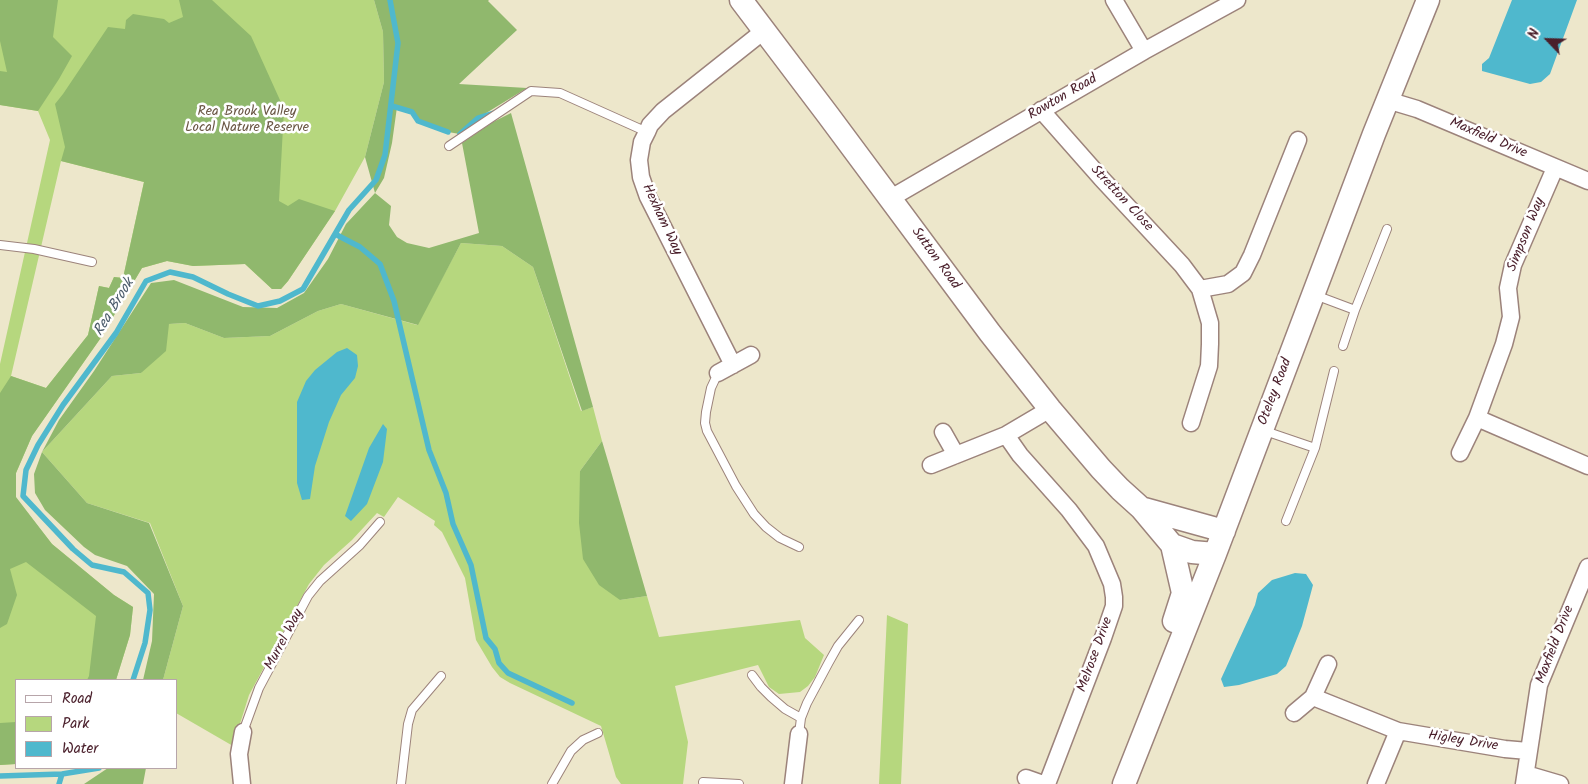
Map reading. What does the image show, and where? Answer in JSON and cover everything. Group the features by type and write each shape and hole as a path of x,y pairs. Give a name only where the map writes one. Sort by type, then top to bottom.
{"street":[{"name":"Sutton Road","path":"741,0 891,198 990,333 1050,409 1120,489 1141,508 1172,545"},
{"path":"1114,0 1144,50"},
{"name":"Rowton Road","path":"891,198 1144,50 1237,0"},
{"name":"Oteley Road","path":"1124,784 1224,531 1428,0"},
{"name":"Hexham Way","path":"725,369 648,196 639,160 642,142 650,125 663,111 765,30"},
{"name":"Maxfield Drive","path":"1388,100 1417,109 1588,180"},
{"name":"Stretton Close","path":"1042,110 1101,178 1182,264 1200,289 1210,324 1209,366 1191,423"},
{"path":"1200,289 1228,284 1243,273 1252,256 1298,140"},
{"name":"Simpson Way","path":"1460,453 1477,418 1511,318 1508,288 1513,265 1556,168"},
{"path":"725,369 751,354"},
{"path":"931,465 1006,435 1050,409"},
{"path":"1477,418 1588,466"},
{"path":"944,432 956,455"},
{"name":"Melrose Drive","path":"1006,435 1069,510 1096,546 1112,584 1114,597 1114,606 1104,638 1047,784"},
{"name":"Sutton Road","path":"1141,508 1224,531"},
{"path":"1172,545 1192,552 1215,554"},
{"path":"1145,732 1153,683 1183,593 1172,545"},
{"name":"Maxfield Drive","path":"1525,779 1539,685 1588,567"},
{"path":"1294,713 1313,697 1328,664"},
{"name":"Higley Drive","path":"1313,697 1398,731 1505,749 1528,751"},
{"path":"793,784 800,726"},
{"path":"1376,784 1398,731"},
{"name":"Murrel Way","path":"242,784 240,754 243,732"},
{"path":"1026,778 1043,784"},
{"path":"1525,779 1560,784"}],"lane":[{"path":"449,146 531,91 560,93 647,132"},
{"path":"1343,346 1355,310 1387,230"},
{"path":"0,245 34,249 92,262"},
{"path":"1314,294 1355,310"},
{"path":"725,369 708,399 705,423 707,431 750,508 766,527 780,538 799,548"},
{"path":"1286,521 1315,448 1334,371"},
{"path":"1262,430 1315,448"},
{"name":"Murrel Way","path":"243,732 259,688 308,596 320,582 360,545 380,522"},
{"path":"800,726 807,703 838,646 859,620"},
{"path":"752,675 761,687 800,726"},
{"path":"401,784 408,724 412,710 441,676"},
{"path":"552,784 571,751 583,740 598,733"},
{"path":"703,782 739,784"}],"green space":[{"name":"Rea Brook Valley Local Nature Reserve","path":"0,0 374,0 383,32 384,82 365,157 335,211 288,281 281,289 272,289 245,264 193,266 167,261 142,268 100,339 32,436 16,473 15,497 52,544 114,595 133,607 130,635 116,679 15,679 15,764 0,765 0,364 50,140 38,111 0,105","holes":["61,161 144,182 123,278 114,277 109,288 99,286 88,335 46,388 11,376"]},
{"path":"0,0 58,0 53,37 72,56 38,111 0,105 0,71 7,72 0,41"},
{"path":"179,0 212,0 251,36 284,109 279,201 288,206 299,199 335,211 281,289 272,289 245,264 193,266 167,261 142,268 100,339 32,436 16,473 16,497 52,544 114,595 133,607 130,635 116,679 88,679 96,616 26,562 10,569 17,595 7,624 0,628 0,393 11,376 46,388 88,335 99,286 109,288 114,277 123,278 144,182 61,161 65,147 55,104 108,27 125,29 126,20 133,14 164,19 169,23 183,17"},
{"path":"374,0 489,0 517,30 459,84 527,88 478,118 460,134 448,132 418,121 412,112 397,107 392,143 384,178 375,193 365,157 384,82 383,32"},
{"path":"511,113 593,407 582,411 533,267 502,246 461,243 418,325 341,304 318,311 270,336 224,338 185,323 169,324 166,351 141,373 112,376 42,452 59,420 94,371 151,283 174,280 243,307 277,308 304,293 328,259 346,224 375,193 391,206 389,225 397,237 407,243 429,248 479,233 462,143 493,122"},
{"path":"461,243 502,246 533,267 581,411 593,407 602,441 580,471 620,600 647,596 659,637 800,620 805,638 824,655 815,677 808,686 800,692 779,694 769,687 758,665 675,686 688,742 683,784 621,784 616,777 601,726 510,683 500,677 492,667 476,640 465,578 442,532 434,525 435,521 398,497 384,517 377,513 352,540 324,565 309,584 249,695 233,746 178,714 178,679 163,679 183,606 150,523 87,503 42,452 112,376 141,373 169,324 185,323 224,338 270,336 318,311 341,304 417,325"},
{"path":"602,441 647,596 620,600 599,585 583,559 579,523 580,471"},
{"path":"42,452 87,503 149,523 183,606 163,679 143,679 152,641 154,594 127,566 95,555 45,510 35,493 34,474"},
{"path":"887,615 908,624 901,784 879,784"},
{"path":"15,722 15,764 0,765 0,723"},
{"path":"106,769 146,769 143,784 84,784"}],"water":[{"path":"1512,0 1577,0 1550,74 1541,82 1530,84 1482,71 1482,64 1489,58"},
{"path":"347,348 357,355 358,366 355,378 341,395 329,422 315,466 310,499 302,500 297,483 297,402 306,381 315,370 337,352"},
{"path":"383,424 387,429 383,462 367,504 351,521 345,516 369,448"},
{"path":"1295,573 1306,574 1313,585 1302,626 1286,666 1277,674 1239,685 1224,687 1221,679 1255,605 1258,593 1272,580"}],"waterway":[{"name":"Rea Brook","path":"133,679 145,643 150,610 148,593 124,572 92,565 73,549 23,496 26,470 38,445 63,405 116,333 146,281 170,272 193,277 258,306 280,301 303,289 349,210 376,180 385,155 398,43 390,0"},
{"path":"392,106 412,112 418,121 448,132"},
{"path":"460,134 478,118 497,112"},
{"path":"335,234 360,247 380,264 394,301 429,450 446,493 453,524 471,565 486,638 495,649 499,663 508,673 572,703"},
{"name":"Rea Brook","path":"0,776 62,774 93,769"},
{"path":"59,784 62,774"}]}
